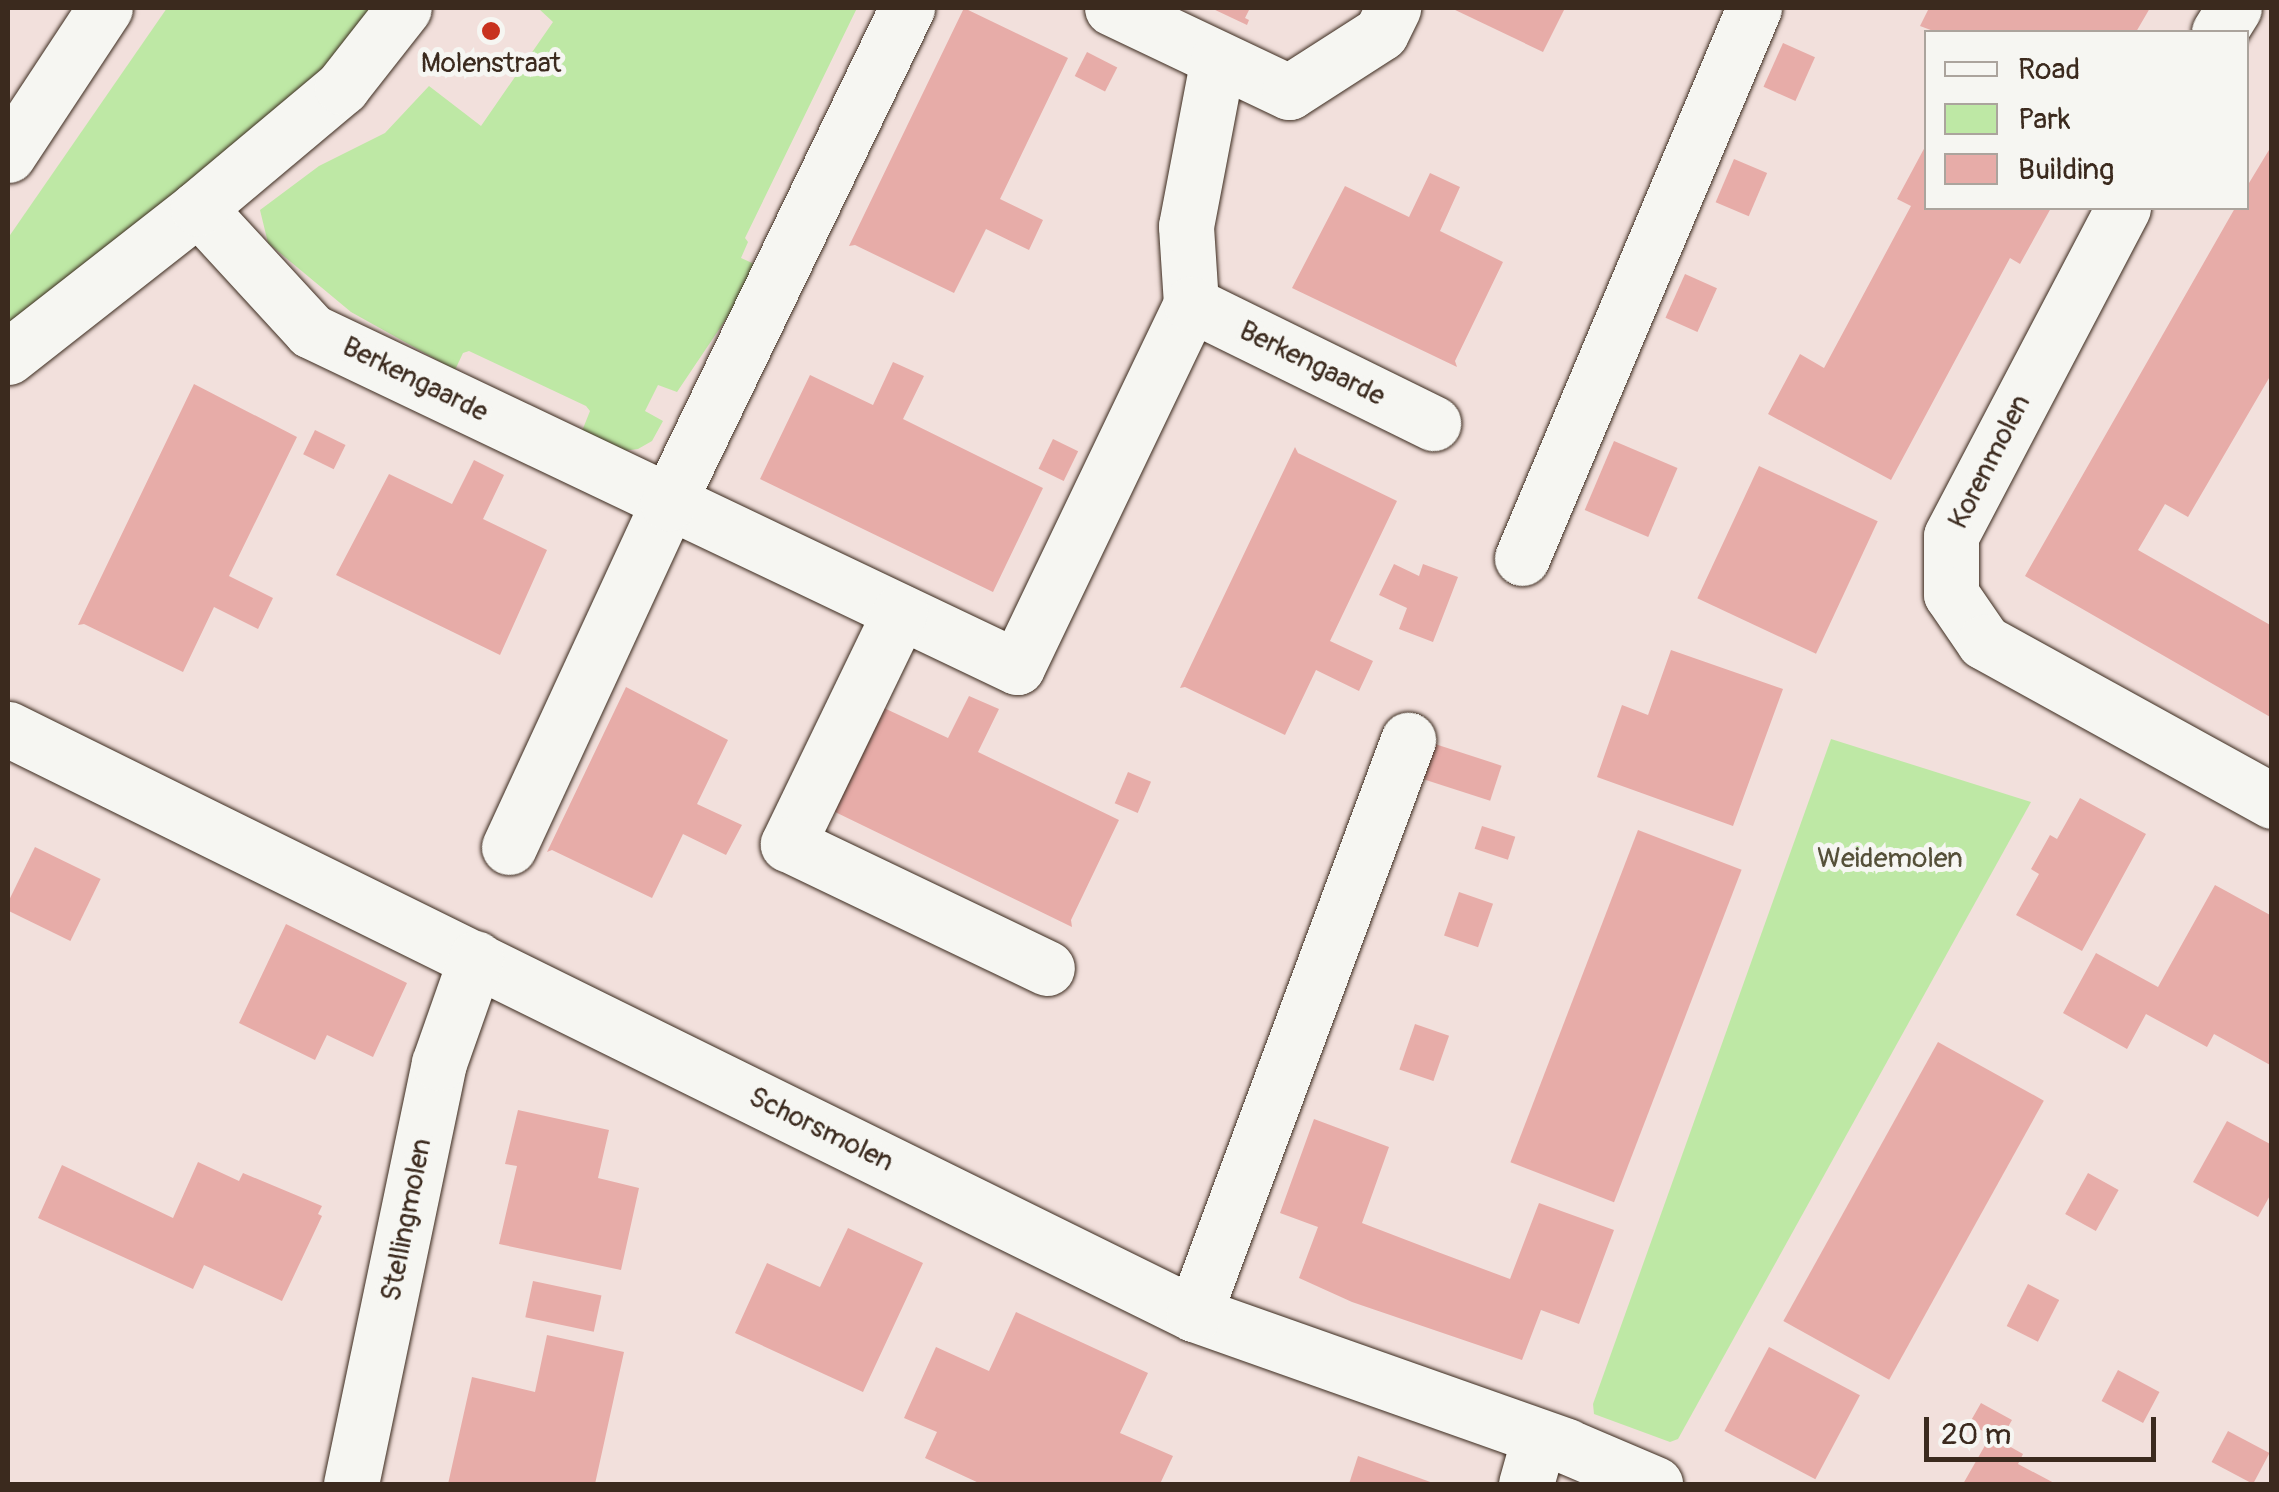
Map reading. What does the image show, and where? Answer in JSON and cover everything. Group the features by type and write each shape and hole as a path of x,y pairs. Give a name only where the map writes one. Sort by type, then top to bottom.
{"street":[{"path":"8,155 105,8"},
{"path":"8,357 198,208 342,87 404,8"},
{"path":"509,847 668,503 907,8"},
{"path":"1112,8 1288,92 1381,33 1392,8"},
{"path":"1522,558 1754,8"},
{"path":"2221,30 2234,8"},
{"path":"1192,304 1186,226 1218,58"},
{"name":"Berkengaarde","path":"198,208 311,330 1017,667 1192,304 1433,423"},
{"name":"Korenmolen","path":"2122,210 1950,536 1951,594 1984,642 2272,801"},
{"path":"900,612 788,844 1047,968"},
{"name":"Schorsmolen","path":"8,729 1194,1314 1544,1456 1656,1484"},
{"path":"1194,1314 1408,740"},
{"name":"Stellingmolen","path":"352,1484 439,1062 476,958"}],"green space":[{"path":"167,8 380,8 357,39 8,338 8,238"},
{"path":"538,8 857,8 745,238 748,242 741,258 761,267 677,392 658,385 645,411 663,421 652,441 638,449 622,451 582,431 590,411 586,406 469,351 463,353 455,370 351,312 268,243 260,210 319,166 385,133 429,86 481,126 553,22"},
{"name":"Weidemolen","path":"1831,739 2031,802 1678,1439 1670,1442 1594,1414 1593,1404"}],"building":[{"path":"964,8 1068,58 1000,199 1043,220 1029,250 986,229 954,293 855,245 849,246"},
{"path":"1211,8 1250,8 1245,18 1249,20 1247,25"},
{"path":"1451,8 1565,8 1543,52"},
{"path":"1929,8 2150,8 2137,30 1931,30 1920,26"},
{"path":"1783,43 1815,57 1795,101 1763,87"},
{"path":"1087,52 1117,67 1105,91 1075,76"},
{"path":"2272,145 2272,373 2188,517 2165,504 2138,550 2272,626 2272,718 2025,576 2234,210 2249,210 2249,183"},
{"path":"1924,149 1924,210 2050,210 2020,264 2010,258 1891,480 1768,414 1800,354 1824,368 1911,206 1897,199"},
{"path":"1734,159 1767,173 1749,216 1716,202"},
{"path":"1430,173 1460,187 1440,231 1503,262 1455,361 1457,367 1292,288 1345,186 1409,217"},
{"path":"1685,274 1717,288 1697,332 1665,318"},
{"path":"893,362 924,376 903,419 1043,488 993,592 760,479 810,375 873,405"},
{"path":"194,384 297,437 229,576 273,598 258,629 214,607 183,672 84,624 78,625"},
{"path":"315,430 346,445 334,469 303,454"},
{"path":"1053,439 1078,451 1064,481 1039,469"},
{"path":"1614,441 1678,468 1648,537 1585,510"},
{"path":"1295,447 1298,453 1397,501 1330,641 1373,661 1359,691 1316,670 1285,735 1180,688"},
{"path":"474,460 504,475 483,519 547,550 500,655 336,575 389,474 452,504"},
{"path":"1759,466 1878,521 1816,654 1697,598"},
{"path":"1394,564 1419,576 1423,564 1458,577 1433,642 1399,629 1407,608 1379,595"},
{"path":"1671,650 1783,689 1733,826 1597,777 1622,705 1648,715"},
{"path":"626,687 728,740 697,804 742,825 726,855 683,834 652,898 552,850 547,852"},
{"path":"969,696 999,709 978,752 1119,820 1071,920 1072,927 831,810 833,805 836,808 884,708 948,738"},
{"path":"1435,744 1502,766 1490,801 1424,779"},
{"path":"1128,772 1151,782 1138,813 1115,803"},
{"path":"2080,798 2146,834 2082,951 2016,915 2039,874 2031,869 2050,835 2057,839"},
{"path":"1482,826 1515,837 1508,860 1475,849"},
{"path":"1638,830 1742,870 1614,1202 1510,1162"},
{"path":"35,847 101,879 70,941 8,911 8,902"},
{"path":"2215,885 2272,916 2272,1066 2214,1034 2207,1047 2146,1014 2127,1049 2063,1013 2096,953 2158,987"},
{"path":"1459,892 1493,904 1478,947 1444,935"},
{"path":"286,924 407,983 373,1057 327,1035 315,1060 239,1023"},
{"path":"1415,1024 1449,1036 1433,1081 1399,1069"},
{"path":"1938,1042 2044,1101 1889,1380 1783,1321"},
{"path":"518,1110 609,1130 598,1178 639,1188 621,1270 499,1244 517,1166 505,1164"},
{"path":"1314,1119 1389,1147 1362,1223 1510,1279 1539,1203 1614,1230 1579,1324 1541,1310 1522,1360 1352,1302 1299,1278 1318,1227 1280,1213"},
{"path":"2227,1121 2272,1145 2272,1192 2258,1217 2193,1182"},
{"path":"198,1162 239,1181 243,1173 322,1206 318,1214 322,1216 282,1301 204,1265 193,1289 38,1218 62,1165 173,1218"},
{"path":"2088,1173 2119,1190 2096,1231 2065,1214"},
{"path":"848,1228 923,1263 863,1392 735,1333 767,1263 820,1287"},
{"path":"533,1281 601,1296 594,1332 525,1317"},
{"path":"2028,1284 2059,1300 2038,1342 2007,1326"},
{"path":"1016,1312 1148,1373 1120,1433 1173,1456 1160,1484 981,1484 925,1458 937,1432 904,1418 936,1347 989,1371"},
{"path":"547,1335 624,1352 595,1484 448,1484 472,1377 535,1392"},
{"path":"1769,1347 1860,1395 1815,1479 1724,1431"},
{"path":"2118,1370 2159,1392 2143,1423 2102,1401"},
{"path":"1981,1403 2012,1420 2000,1441 2023,1454 2018,1464 2056,1484 1963,1484 1991,1435 1969,1424"},
{"path":"2228,1431 2269,1453 2253,1484 2212,1462"},
{"path":"1358,1456 1436,1484 1349,1484"}],"place":[{"name":"Molenstraat","path":"491,31"}]}
